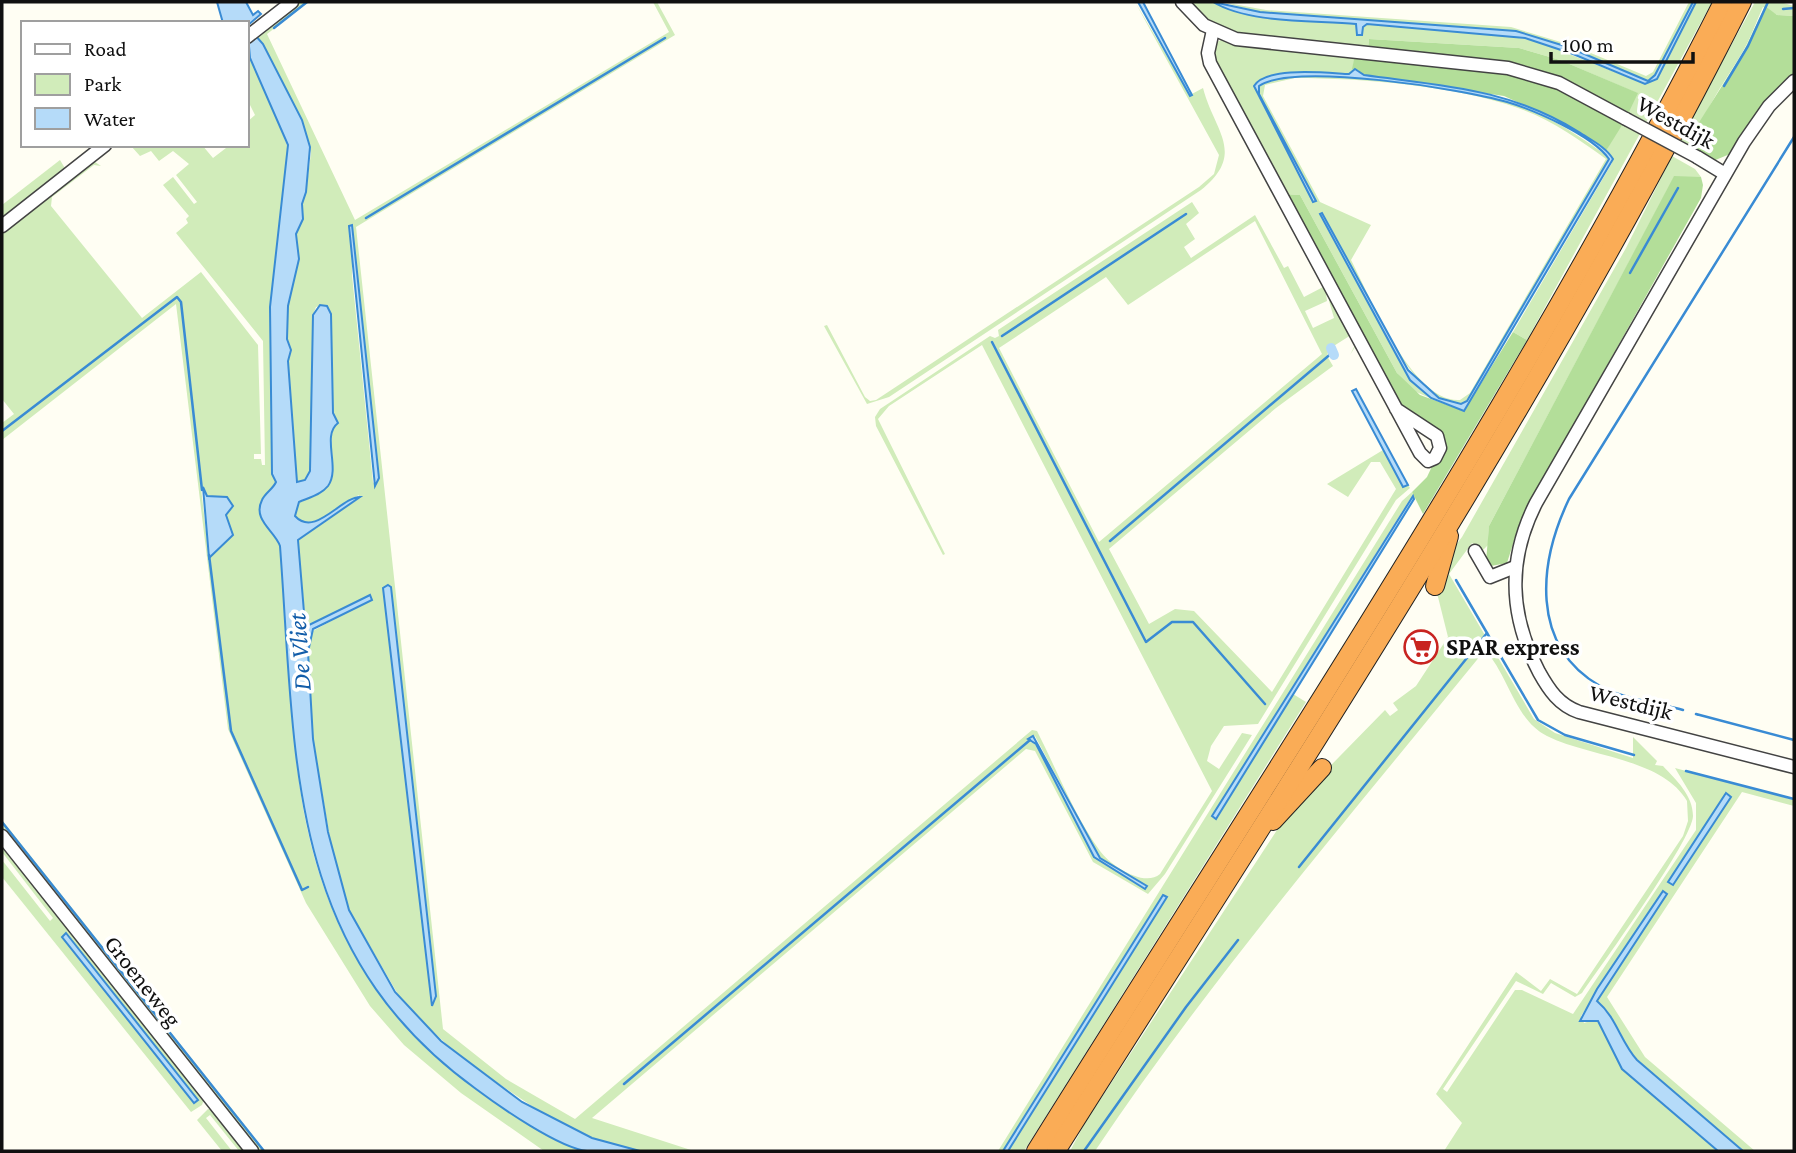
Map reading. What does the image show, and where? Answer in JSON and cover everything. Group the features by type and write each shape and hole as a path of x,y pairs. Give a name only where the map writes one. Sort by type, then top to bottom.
{"highway":[{"path":"1036,1151 1484,435 1589,253 1723,2"},
{"path":"1056,1151 1457,512 1620,231 1742,2"},
{"path":"1435,586 1457,512"},
{"path":"1244,852 1322,768"}],"street":[{"path":"250,34 292,2"},
{"name":"Westdijk","path":"1182,2 1200,22 1213,30 1250,42 1508,68 1559,83 1725,174 1536,503 1521,538 1515,567 1515,608 1520,629 1542,677 1564,705 1579,712 1794,766"},
{"path":"1213,30 1208,49 1210,63 1396,408"},
{"path":"1725,174 1763,114 1794,80"},
{"path":"2,226 102,147"},
{"path":"1475,551 1490,577 1515,567"},
{"name":"Groeneweg","path":"2,836 252,1151"}],"green space":[{"path":"298,2 309,2 267,34 355,220 669,32 653,2 657,2 675,35 356,227 443,1029 506,1079 575,1119 1032,730 1037,731 1074,807 1100,851 1119,868 1137,877 1153,878 1160,874 1212,791 982,345 889,406 878,419 945,554 943,555 876,426 875,417 880,409 990,336 999,336 998,330 1192,202 1199,213 1186,224 1195,239 1184,247 1191,258 1255,215 1284,268 1288,266 1304,297 1325,286 1327,301 1305,311 1313,328 1334,318 1329,301 1331,295 1357,344 1350,355 1355,345 1351,335 1329,349 1327,356 1333,366 1276,408 1109,549 1149,624 1175,609 1194,611 1272,692 1396,489 1380,462 1371,462 1348,497 1327,484 1383,450 1403,487 1408,485 1410,488 1396,500 1258,724 1224,726 1211,746 1207,761 1219,769 1242,733 1252,735 1165,874 1148,894 1093,862 1035,751 1026,749 592,1118 694,1151 640,1151 593,1138 551,1119 462,1059 403,1003 349,910 332,850 313,739 308,652 311,632 371,599 370,596 364,598 306,626 298,540 358,499 359,495 319,520 302,521 295,516 297,504 323,490 333,469 331,430 338,422 333,413 331,316 329,308 323,305 316,307 313,315 310,471 306,480 298,483 295,477 288,361 291,350 287,336 288,306 299,259 296,234 303,219 302,204 311,153 302,120 263,44 255,35","holes":["1255,221 1322,354 1099,542 999,348 1106,277 1128,305","352,225 379,478 376,486 373,482 352,275","388,585 391,587 436,996 432,1006 383,589","1035,736 1100,858 1146,886 1145,888 1096,858 1036,744 1030,742"]},
{"path":"1135,2 1190,95 1203,88 1225,153 1215,177 1201,190 889,397 867,404 824,326 827,325 865,397 870,401 876,400 1199,187 1214,174 1219,155"},
{"path":"1187,2 1213,2 1253,16 1356,24 1357,34 1362,35 1363,27 1367,24 1496,34 1536,41 1645,84 1657,79 1696,2 1712,2 1527,340 1513,332 1612,163 1606,151 1637,93 1560,60 1519,48 1369,39 1368,49 1247,38 1211,24"},
{"path":"1222,2 1266,10 1511,27 1574,46 1646,76 1653,72 1689,2 1693,2 1655,75 1648,81 1568,47 1516,31 1260,12"},
{"path":"1755,2 1780,2 1794,6 1794,16 1777,15 1763,7 1745,47 1707,111 1695,150 1678,142"},
{"path":"1765,6 1777,15 1794,16 1794,76 1730,154 1713,161 1695,150 1693,137 1698,124 1744,51"},
{"path":"1369,39 1519,48 1560,60 1638,93 1627,116 1564,82 1368,49"},
{"path":"1221,40 1355,55 1355,69 1351,74 1285,73 1261,79 1254,86 1313,202 1315,200 1259,94 1259,86 1278,79 1307,77 1342,77 1420,85 1486,97 1508,102 1547,118 1607,156 1609,161 1466,402 1446,401 1425,386 1403,360 1383,328 1322,213 1320,215 1410,380 1431,398 1450,407 1412,390 1397,373 1300,195 1283,194 1215,68 1213,44","holes":["1295,78 1408,85 1494,100 1553,124 1606,159 1470,393 1460,400 1442,396 1425,384 1409,367 1381,321 1351,260 1371,225 1320,202 1263,96 1265,85"]},
{"path":"248,45 288,148 270,307 272,474 276,482 262,500 260,514 280,546 289,688 298,774 310,840 329,901 354,955 387,1004 426,1047 472,1086 525,1121 585,1151 544,1151 461,1093 404,1045 370,1006 306,903 228,729 176,304 2,440 2,423 14,414 2,399 2,231 92,160 101,166 94,165 52,197 51,206 142,318 201,272 258,345 261,454 254,454 254,459 261,459 262,465 265,465 263,341 176,233 188,223 186,219 189,216 163,185 173,177 194,204 197,202 176,175 189,164 173,151 159,161 151,151 140,156 132,147 204,147 213,158 226,147 248,147 248,121 255,115 248,101","holes":["201,488 207,496 227,497 232,508 226,515 233,535 209,558"]},
{"path":"1355,55 1494,69 1556,87 1624,122 1606,151 1557,120 1504,96 1361,75 1358,70 1352,69"},
{"path":"1672,156 1695,169 1701,177 1674,177 1489,526 1488,545 1483,550 1472,543 1449,574 1534,719 1555,733 1633,758 1633,737 1657,761 1655,765 1663,766 1683,788 1690,801 1693,816 1689,830 1663,875 1582,993 1575,997 1551,983 1543,994 1516,981 1443,1089 1447,1092 1515,990 1522,990 1573,1014 1696,830 1696,803 1675,768 1794,800 1794,806 1742,792 1607,997 1645,1057 1755,1151 1743,1151 1637,1060 1609,1014 1597,1001 1667,894 1663,891 1581,1016 1584,1023 1598,1021 1622,1069 1718,1151 1444,1151 1462,1123 1436,1094 1516,972 1541,991 1550,979 1577,994 1683,836 1688,821 1687,801 1675,787 1660,776 1623,760 1564,743 1536,728 1519,708 1485,650 1235,958 1095,1151 1070,1151 1085,1123 1296,801 1385,710 1390,716 1398,710 1393,703 1416,686 1448,637 1437,593 1449,554 1462,537 1626,248"},
{"path":"60,160 66,170 2,222 2,205"},
{"path":"1674,176 1701,177 1701,198 1537,490 1517,531 1507,563 1491,566 1486,562 1489,526"},
{"path":"1283,194 1300,195 1397,373 1420,395 1464,411 1513,332 1527,340 1423,514 1412,492 1427,477 1442,445 1399,405"},
{"path":"1412,492 1415,498 1410,499 1212,816 1218,817 1293,694 1306,702 1024,1151 1008,1151 1166,898 1164,895 1003,1151 998,1151 1402,501"},
{"path":"2,820 265,1151 256,1151 2,830"},
{"path":"2,843 204,1099 202,1105 191,1112 2,877 2,860 50,921 53,918 2,852"},
{"path":"208,1109 213,1110 246,1151 239,1151 210,1115 206,1118 232,1151 222,1151 197,1120"}],"water":[{"path":"217,2 246,2 253,15 258,11 261,14 248,25 248,21 222,21"},
{"path":"1138,2 1143,2 1192,95 1190,96"},
{"path":"1213,2 1260,12 1516,31 1568,47 1648,81 1655,75 1693,2 1696,2 1657,79 1645,84 1573,54 1525,38 1367,24 1363,27 1362,35 1357,35 1356,24 1263,18"},
{"name":"De Vliet","path":"248,27 263,44 302,120 310,147 306,192 302,204 303,219 296,234 299,259 288,306 287,339 291,350 288,361 297,482 305,480 310,471 313,315 320,305 327,306 331,314 333,413 338,423 331,436 333,470 328,486 322,492 299,502 295,516 303,522 319,520 345,503 360,497 298,540 305,624 307,626 370,595 372,600 313,629 308,652 313,739 328,832 349,910 395,992 441,1041 522,1102 592,1138 640,1151 593,1152 561,1143 530,1126 476,1089 413,1035 367,976 334,912 312,845 299,775 280,546 260,514 262,500 276,482 272,474 270,307 288,145 250,58"},
{"path":"1355,69 1364,75 1475,91 1527,106 1579,132 1602,147 1613,159 1464,411 1431,398 1410,380 1320,214 1322,213 1408,370 1439,398 1461,404 1467,401 1609,159 1590,141 1562,124 1507,102 1485,97 1418,85 1341,77 1278,79 1259,86 1259,94 1316,201 1313,202 1254,86 1261,80 1284,73 1349,74"},
{"path":"352,225 379,478 375,486 349,226"},
{"path":"1356,389 1408,485 1403,487 1352,391"},
{"path":"203,487 207,496 227,497 233,506 226,515 233,535 209,558"},
{"path":"1413,496 1414,499 1216,819 1212,816"},
{"path":"388,585 391,587 436,996 432,1006 383,588"},
{"path":"1033,736 1100,858 1147,886 1145,889 1094,857 1036,744 1028,739"},
{"path":"1726,793 1731,797 1673,885 1668,882"},
{"path":"1663,891 1667,894 1597,1001 1637,1060 1743,1151 1718,1151 1622,1069 1598,1021 1580,1021 1597,989"},
{"path":"1163,895 1167,897 1008,1151 1003,1151"},
{"path":"66,933 198,1100 194,1103 62,937"}],"waterway":[{"path":"274,28 307,2"},
{"path":"1724,86 1748,46 1768,2"},
{"path":"1783,9 1794,8"},
{"path":"366,218 665,38"},
{"path":"1683,710 1609,690 1577,669 1561,648 1551,625 1547,601 1551,549 1569,499 1794,137"},
{"path":"1630,273 1678,188"},
{"path":"1002,336 1186,214"},
{"path":"2,431 177,297 181,302 202,490"},
{"path":"992,342 1146,642 1172,622 1193,622 1265,704"},
{"path":"1331,348 1334,355"},
{"path":"1110,541 1333,352"},
{"path":"209,555 231,731 302,890 308,887"},
{"path":"1456,580 1487,633"},
{"path":"1299,867 1487,633 1538,720 1565,735 1634,755"},
{"path":"1696,714 1794,740"},
{"path":"624,1084 1030,740"},
{"path":"1686,771 1794,799"},
{"path":"2,822 264,1151"},
{"path":"1084,1151 1186,1007 1238,940"}],"place":[{"name":"SPAR express","path":"1421,647"}]}
